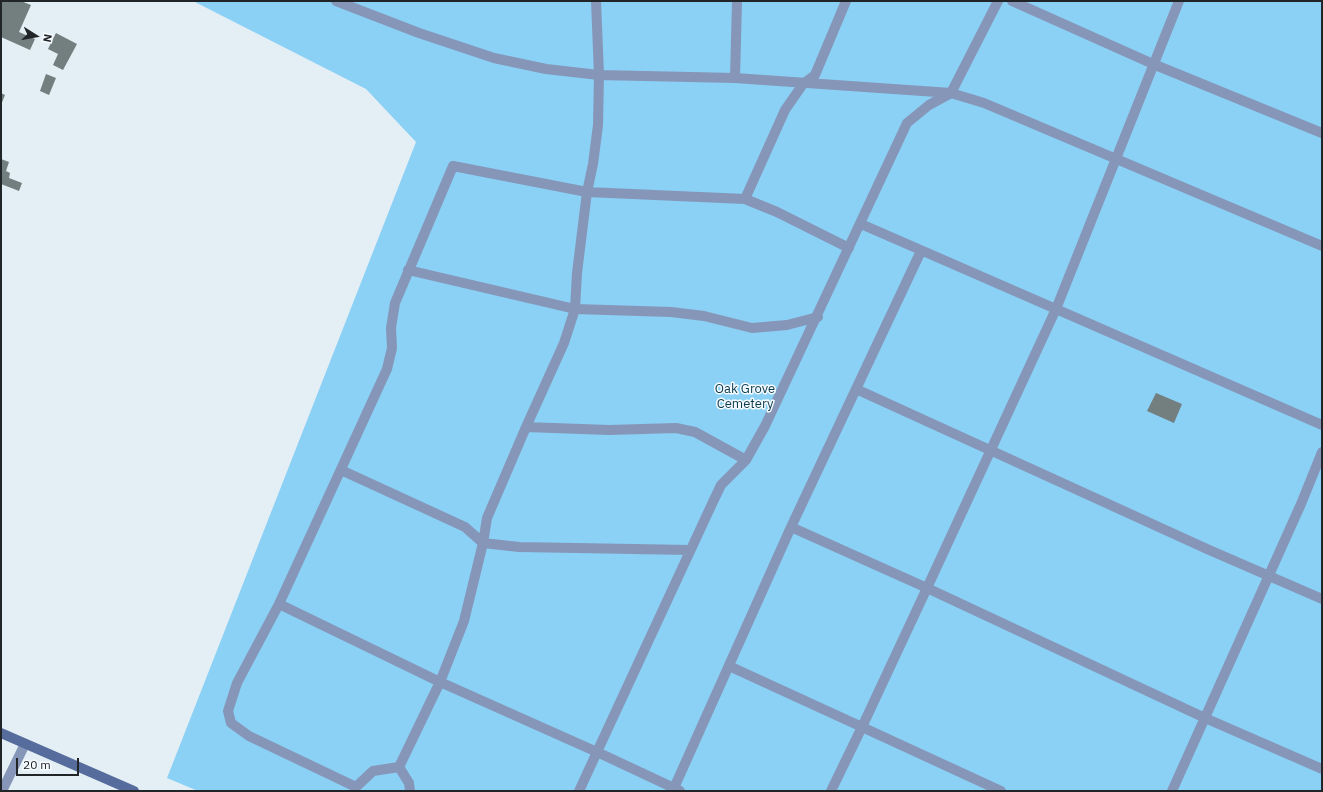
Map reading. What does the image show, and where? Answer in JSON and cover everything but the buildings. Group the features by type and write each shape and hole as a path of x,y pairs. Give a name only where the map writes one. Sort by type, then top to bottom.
{"street":[{"path":"336,1 419,33 494,58 546,69 599,75 735,78 803,84 951,93 984,103 1322,246"},
{"path":"399,768 440,682 464,620 483,542 487,518 526,426 564,343 575,309 577,273 587,192 593,164 598,125 599,75 596,1"},
{"path":"735,78 737,1"},
{"path":"745,199 785,110 803,84 815,75 846,1"},
{"path":"579,791 721,485 746,460 769,419 908,123 929,105 951,93 998,1"},
{"path":"1012,1 1153,64 1322,133"},
{"path":"831,791 1056,309 1179,1"},
{"path":"399,768 374,771 356,789 249,736 231,723 228,711 237,684 279,604 387,369 392,348 391,328 395,303 453,166 587,192 745,199 777,212 849,248"},
{"path":"861,224 1322,425"},
{"path":"279,604 440,682 597,752 675,790 791,527 921,251"},
{"path":"408,270 575,309 671,312 704,316 752,328 787,325 818,317"},
{"path":"856,389 989,451 1322,599"},
{"path":"526,426 609,430 676,428 695,432 746,460"},
{"path":"1172,791 1269,575 1322,452"},
{"path":"341,470 465,527 483,542 519,547 690,550"},
{"path":"791,527 927,588 1205,718 1322,769"},
{"path":"729,666 1001,791"},
{"path":"1,733 134,791"},
{"path":"2,791 25,744"},
{"path":"399,768 409,783 410,791"}],"green space":[{"name":"Oak Grove Cemetery","path":"193,1 1322,1 1322,791 198,791 167,778 416,142 366,89"}]}
